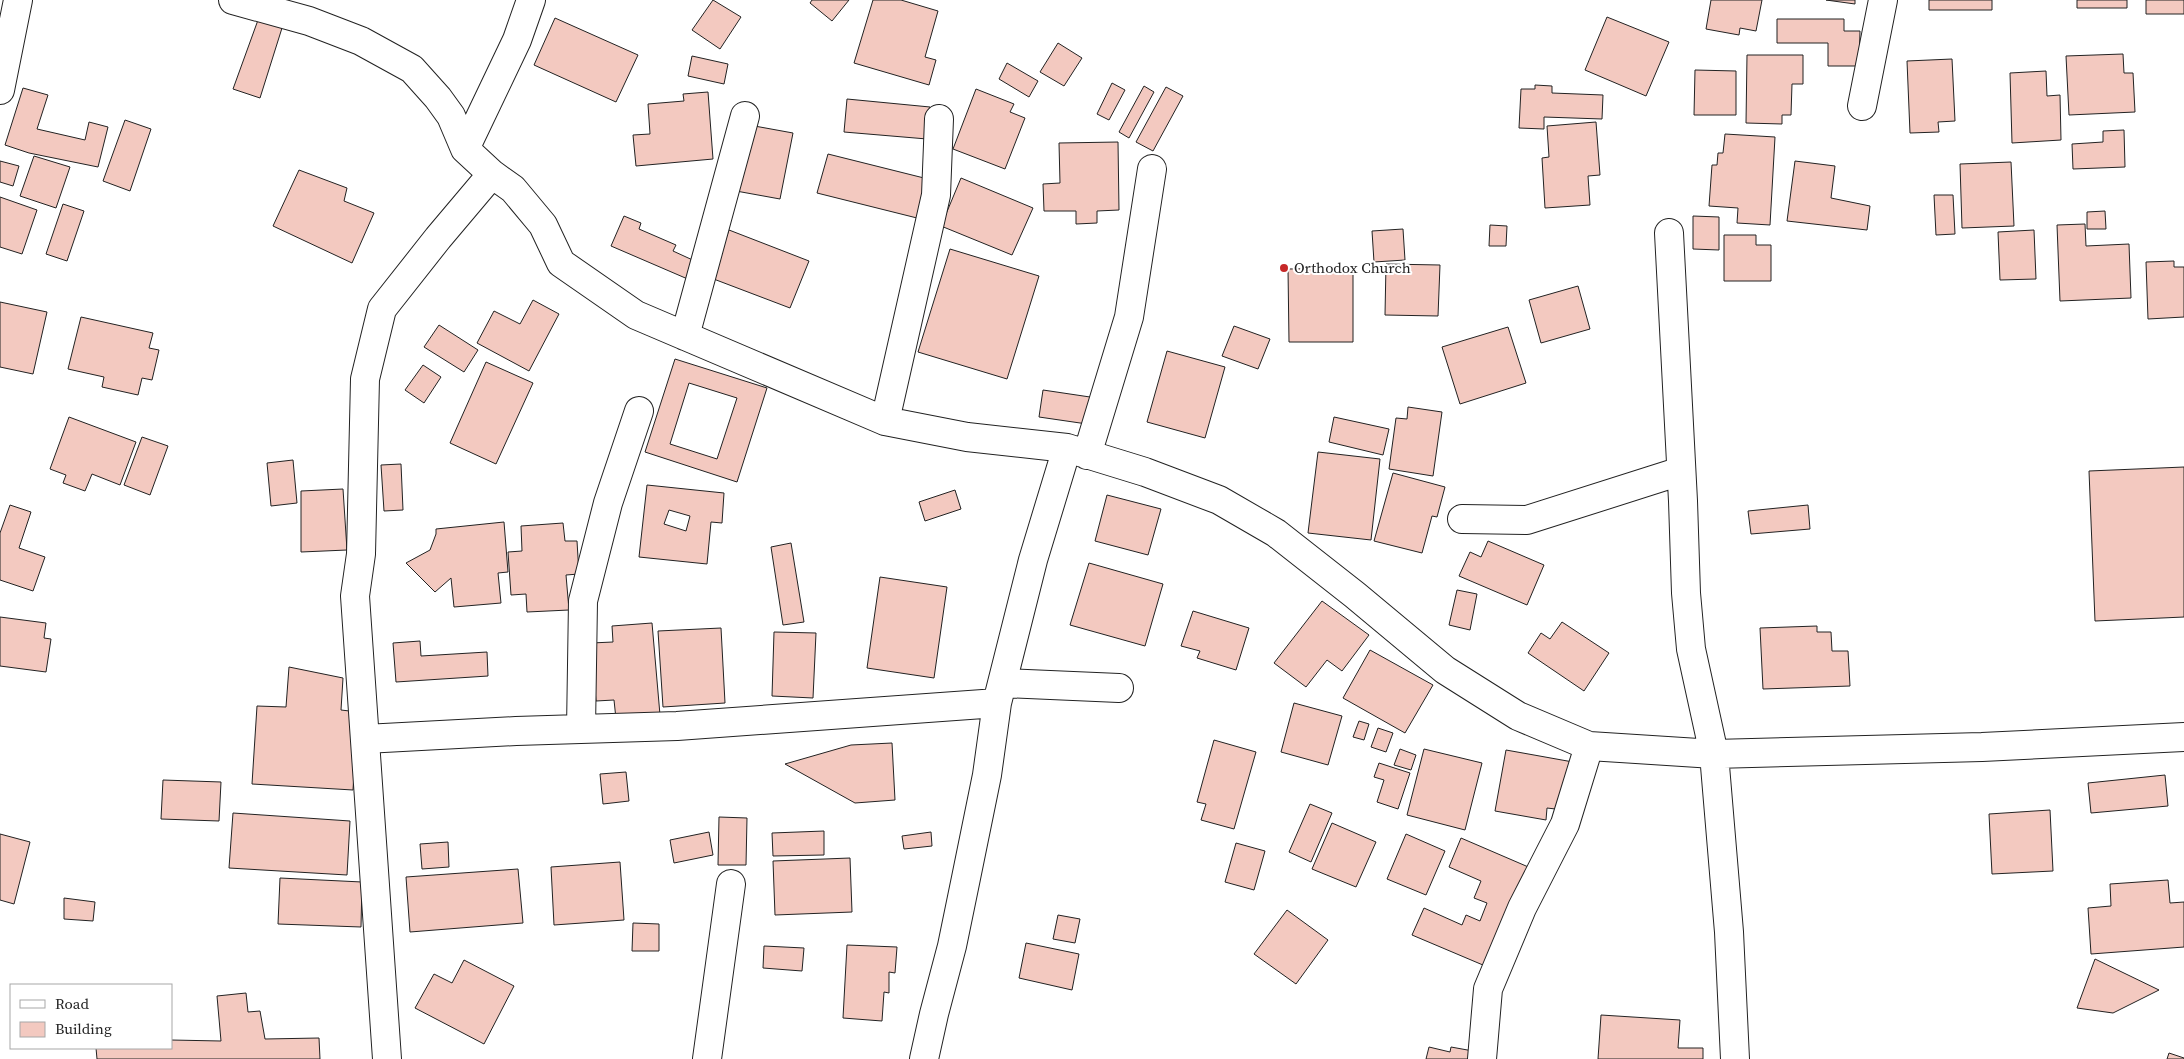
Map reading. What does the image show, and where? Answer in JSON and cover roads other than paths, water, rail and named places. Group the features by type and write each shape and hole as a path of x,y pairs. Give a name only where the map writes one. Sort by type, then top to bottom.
{"street":[{"path":"0,90 18,0"},
{"path":"233,0 309,21 362,41 412,69 451,116 465,149 513,190 543,225 561,263 636,315 885,421 967,437 1077,452 1145,472 1219,500 1276,534 1356,595 1445,670 1518,716 1589,746 1714,754 1982,747 2184,738"},
{"path":"465,149 517,40 531,0"},
{"path":"1862,106 1883,0"},
{"path":"685,336 745,116"},
{"path":"885,421 936,195 939,119"},
{"path":"924,1059 962,898 986,775 999,693 1033,560 1129,317 1152,169"},
{"path":"387,1059 355,596 361,554 365,379 382,309 492,174"},
{"path":"1669,234 1682,471 1686,594 1691,649 1714,754 1729,932 1735,1059"},
{"path":"581,729 583,601 608,503 639,411"},
{"path":"1462,519 1527,520 1682,471"},
{"path":"365,739 677,726 999,693 1118,688"},
{"path":"1482,1059 1488,988 1522,908 1565,824 1589,746"},
{"path":"707,1059 731,884"}],"place":[{"name":"Orthodox Church","path":"1284,268"}]}
